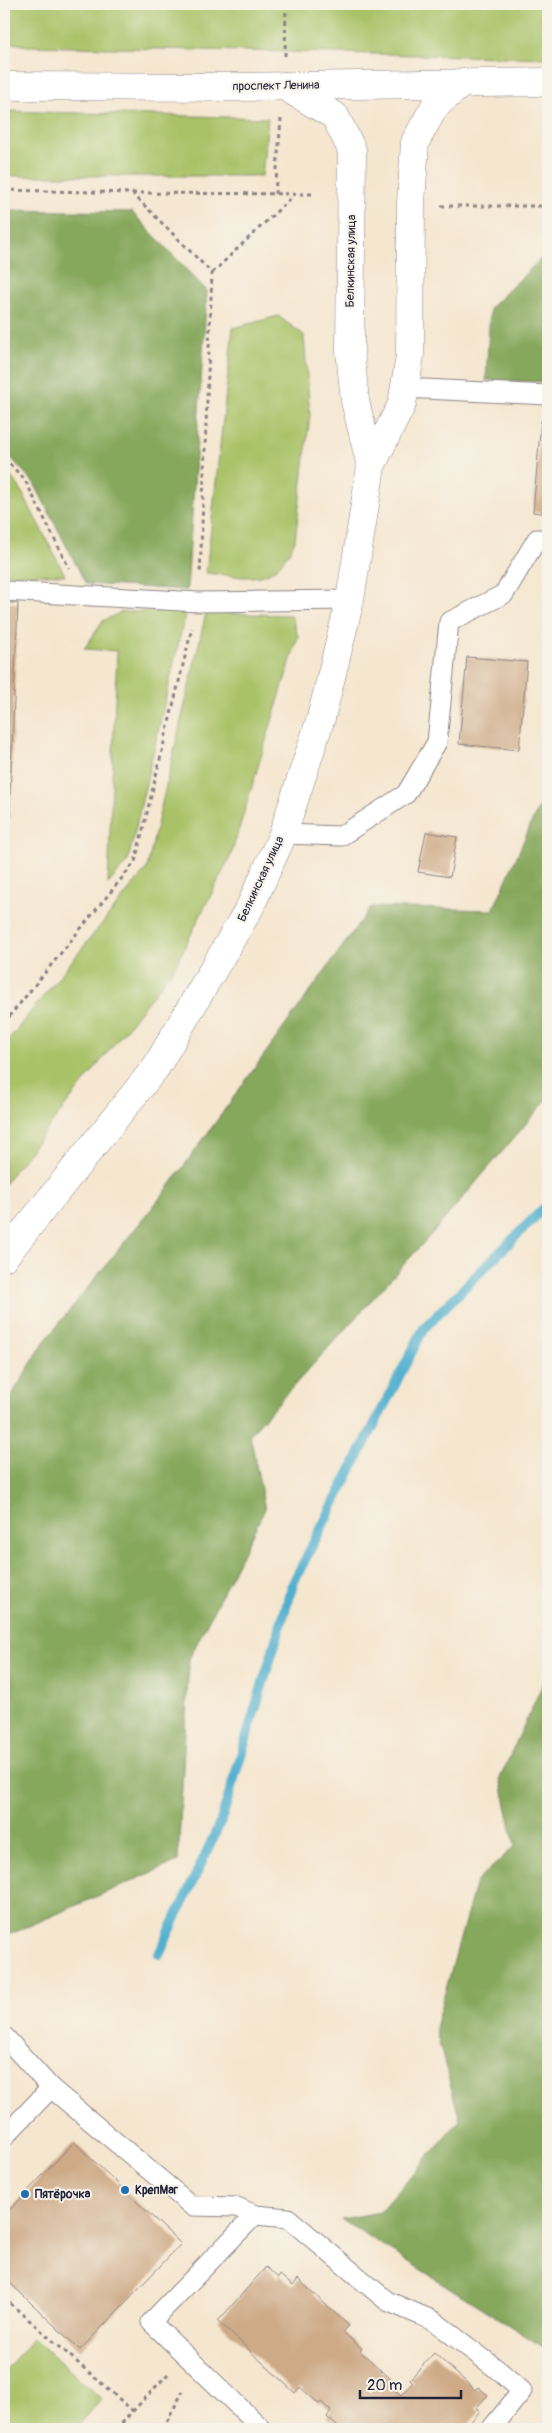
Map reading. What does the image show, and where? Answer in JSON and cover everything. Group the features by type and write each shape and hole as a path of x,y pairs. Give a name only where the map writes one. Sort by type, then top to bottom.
{"main road":[{"name":"Белкинская улица","path":"4,1257 156,1067 250,907 283,834 321,718 350,600 371,466 402,404 410,356 411,203 415,142 435,106 463,82"},
{"name":"проспект Ленина","path":"7,85 284,86 548,82"},
{"name":"Белкинская улица","path":"284,86 335,116 352,150 350,352 355,401 371,466"}],"lane":[{"path":"404,388 548,395"},
{"path":"283,834 341,836 406,794 437,742 449,622 504,594 537,539 548,540"},
{"path":"4,591 199,602 350,600"},
{"path":"4,2036 51,2088 192,2206 237,2207 255,2215 288,2218 387,2300 434,2321 498,2370 522,2391 491,2429"},
{"path":"4,2137 51,2088"},
{"path":"255,2215 151,2322 262,2429"}],"path":[{"path":"4,190 312,194"},
{"path":"132,193 212,273"},
{"path":"4,1023 135,862 199,602 212,273 296,194"},
{"path":"438,206 548,206"},
{"path":"4,458 24,480 82,594"},
{"path":"4,2298 133,2411"},
{"path":"116,2429 133,2411 191,2361"},
{"path":"163,2429 191,2361"}],"green space":[{"path":"4,4 548,4 548,58 27,46 4,41"},
{"path":"4,111 268,118 262,176 4,176"},
{"path":"4,210 132,212 207,291 187,590 86,584 34,483 4,450"},
{"path":"548,252 548,382 486,380 490,308"},
{"path":"278,316 304,335 310,415 295,540 287,555 269,573 248,577 206,573 233,328"},
{"path":"4,470 18,485 65,575 5,574"},
{"path":"186,611 128,861 108,884 117,651 84,649 103,621 121,612"},
{"path":"206,613 291,615 298,636 231,855 174,968 4,1184 4,1045 147,868"},
{"path":"548,786 548,1098 437,1228 250,1434 265,1509 189,1659 178,1861 4,1937 4,1408 44,1342 168,1188 371,907 493,910"},
{"path":"548,1672 548,2350 341,2219 380,2212 460,2120 435,2028 476,1882 515,1846 500,1778"},
{"path":"33,2338 102,2399 75,2429 4,2429 4,2372"}],"building":[{"path":"541,421 548,421 548,514 533,512"},
{"path":"4,603 18,603 5,916 4,916"},
{"path":"467,657 527,662 519,750 459,744"},
{"path":"426,832 457,837 450,877 418,872"},
{"path":"74,2142 181,2244 80,2350 4,2277 4,2216"},
{"path":"266,2267 278,2278 280,2275 293,2286 298,2279 349,2326 343,2332 362,2349 360,2351 392,2380 388,2384 401,2395 413,2382 410,2379 434,2353 475,2390 478,2387 488,2395 476,2408 480,2411 469,2424 472,2427 470,2429 336,2429 338,2427 327,2417 331,2411 321,2402 319,2404 300,2387 295,2393 218,2321"}],"waterway":[{"path":"159,1954 221,1821 294,1581 424,1328 548,1204"}],"place":[{"name":"КрепМаг","path":"125,2190"},
{"name":"Пятёрочка","path":"25,2194"}]}
